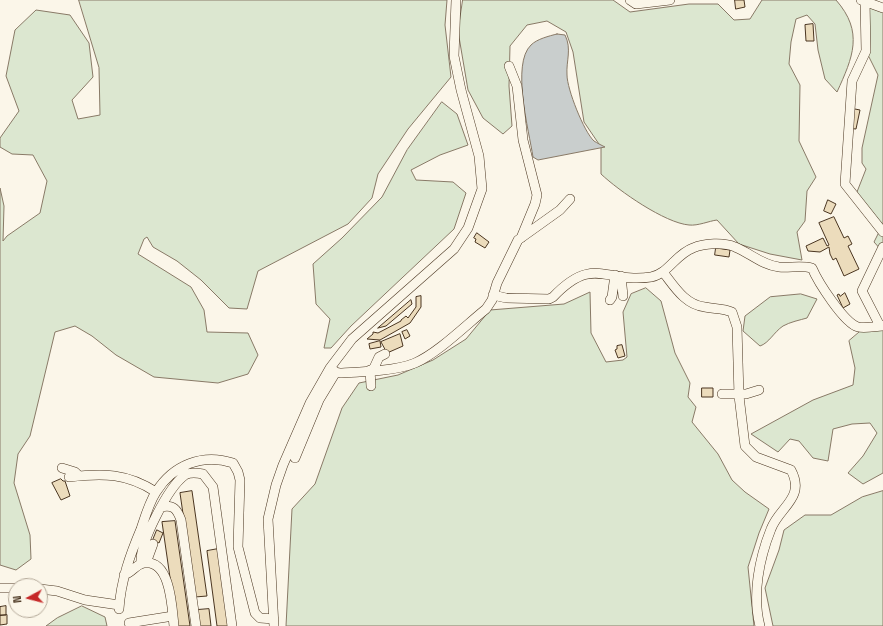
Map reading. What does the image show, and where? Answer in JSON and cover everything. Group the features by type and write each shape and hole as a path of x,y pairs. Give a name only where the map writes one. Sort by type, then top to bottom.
{"street":[{"path":"48,590 119,607 124,575 131,553 156,492 174,472 182,466 207,459 217,460 236,466 240,480 239,552 255,613 260,618 274,623 268,519 272,500 284,464 307,410 352,338 454,249 468,228 482,190 480,156 454,56 456,0"},
{"path":"630,0 636,4 670,0"},
{"path":"883,8 863,0 866,52 852,80 845,184 883,232"},
{"path":"508,66 517,86 523,140 537,195 535,204 521,238"},
{"path":"333,370 372,370 409,365 428,355 486,309 514,246 521,238 560,210 570,199"},
{"path":"493,295 506,298 549,299 579,276 599,273 618,276 651,277 663,272 677,257 692,248 703,246 731,246 759,261 779,267 806,266 812,268 840,314 851,324 859,328 882,326 862,290 883,247"},
{"path":"663,272 681,295 691,303 703,307 726,309 732,312 737,326 739,394 745,446 756,457 791,470 795,477 795,492 789,505 772,527 763,551 757,586 760,626"},
{"path":"618,276 623,296"},
{"path":"610,300 618,276"},
{"path":"371,386 372,370 379,357 385,354"},
{"path":"295,458 333,370"},
{"path":"722,394 739,394 759,390"},
{"path":"62,468 79,476"},
{"path":"143,563 142,549 166,498 185,476 194,473 203,474 213,486 232,626"},
{"path":"70,477 103,475 129,478 156,492"},
{"path":"161,507 174,507 182,520 196,626"},
{"path":"124,575 128,574 143,563 153,544"},
{"path":"128,623 173,621 166,578 162,570 149,562 143,563"}],"green space":[{"path":"79,0 447,0 445,25 451,77 408,129 378,174 372,198 348,224 258,271 247,309 229,308 201,280 177,261 153,247 147,237 144,239 138,254 191,287 204,310 207,332 248,333 258,355 248,374 218,383 154,377 116,355 92,336 75,326 55,332 30,436 18,454 14,483 30,535 31,559 16,570 0,565 0,188 4,206 3,241 7,236 40,213 47,181 33,155 12,154 0,147 0,138 19,111 6,76 15,30 36,10 70,15 89,43 93,77 72,100 78,119 100,115 99,68"},
{"path":"463,0 613,0 630,12 689,4 718,4 734,20 750,19 762,0 836,0 845,12 853,34 853,45 848,67 837,92 825,79 818,50 815,24 807,15 796,19 791,42 789,64 800,85 799,141 816,177 807,191 805,221 797,232 802,260 770,254 739,244 717,220 689,225 668,219 630,197 601,174 601,147 584,122 573,52 566,32 547,21 527,25 510,46 509,86 512,126 503,134 483,118 468,90 458,31"},
{"path":"864,1 883,8 883,252 874,242 880,230 855,197 866,169 862,163 862,148 878,75 866,51"},
{"path":"442,102 457,114 468,145 440,155 411,170 416,180 453,182 466,193 454,229 351,326 331,348 324,348 330,319 316,304 313,264 342,238 382,197 407,150"},
{"path":"646,288 661,301 675,353 690,383 688,397 696,407 692,422 718,454 732,480 745,492 769,509 759,533 748,567 754,626 286,626 292,509 315,484 342,408 359,383 398,375 433,360 466,339 490,310 564,304 590,292 591,333 606,362 623,360 627,357 623,312 631,294"},
{"path":"801,294 817,299 807,318 783,326 763,345 760,346 743,331 745,316 770,297"},
{"path":"863,329 883,330 883,473 863,484 848,473 863,456 877,433 870,423 852,424 833,429 828,461 813,458 799,441 790,439 778,452 751,434 813,400 853,385 855,368 849,341"},
{"path":"883,491 883,626 773,626 765,588 779,550 784,530 805,515 831,515 862,497"},
{"path":"82,606 105,617 107,626 46,626 57,618"}],"shaded area":[{"path":"557,34 565,35 567,40 568,81 577,110 590,136 594,141 605,147 538,160 533,157 525,115 522,67 525,54 531,45 540,39"}],"building":[{"path":"735,0 744,0 745,7 736,9"},
{"path":"813,24 814,41 806,41 805,25"},
{"path":"850,108 860,110 856,129 846,128"},
{"path":"828,200 836,204 831,214 824,211"},
{"path":"834,217 844,238 848,236 852,244 848,246 859,269 844,276 836,258 833,260 829,247 820,252 808,251 806,246 823,238 827,246 829,245 819,223"},
{"path":"477,233 489,242 485,248 475,242 476,239 474,238"},
{"path":"716,248 730,250 729,257 715,255"},
{"path":"845,293 850,304 843,308 837,295 839,294 840,296"},
{"path":"421,296 421,307 410,323 380,340 367,339 373,334 373,332 378,333 401,321 406,316 408,318 416,307 416,297"},
{"path":"411,300 412,304 386,326 378,328"},
{"path":"407,330 410,336 405,339 402,332"},
{"path":"400,334 403,346 387,353 381,342"},
{"path":"380,341 381,347 370,349 369,344"},
{"path":"622,345 625,356 618,358 615,350 617,349 617,346"},
{"path":"702,388 713,388 713,397 702,397"},
{"path":"61,479 65,481 70,496 61,500 52,483"},
{"path":"192,491 207,596 195,597 180,493"},
{"path":"175,521 190,626 177,626 162,522"},
{"path":"157,530 163,533 159,543 153,540"},
{"path":"218,549 229,626 217,626 207,551"},
{"path":"6,606 6,615 0,615 0,607"},
{"path":"209,609 211,626 200,626 197,610"},
{"path":"7,615 7,624 0,625 0,616"}]}
